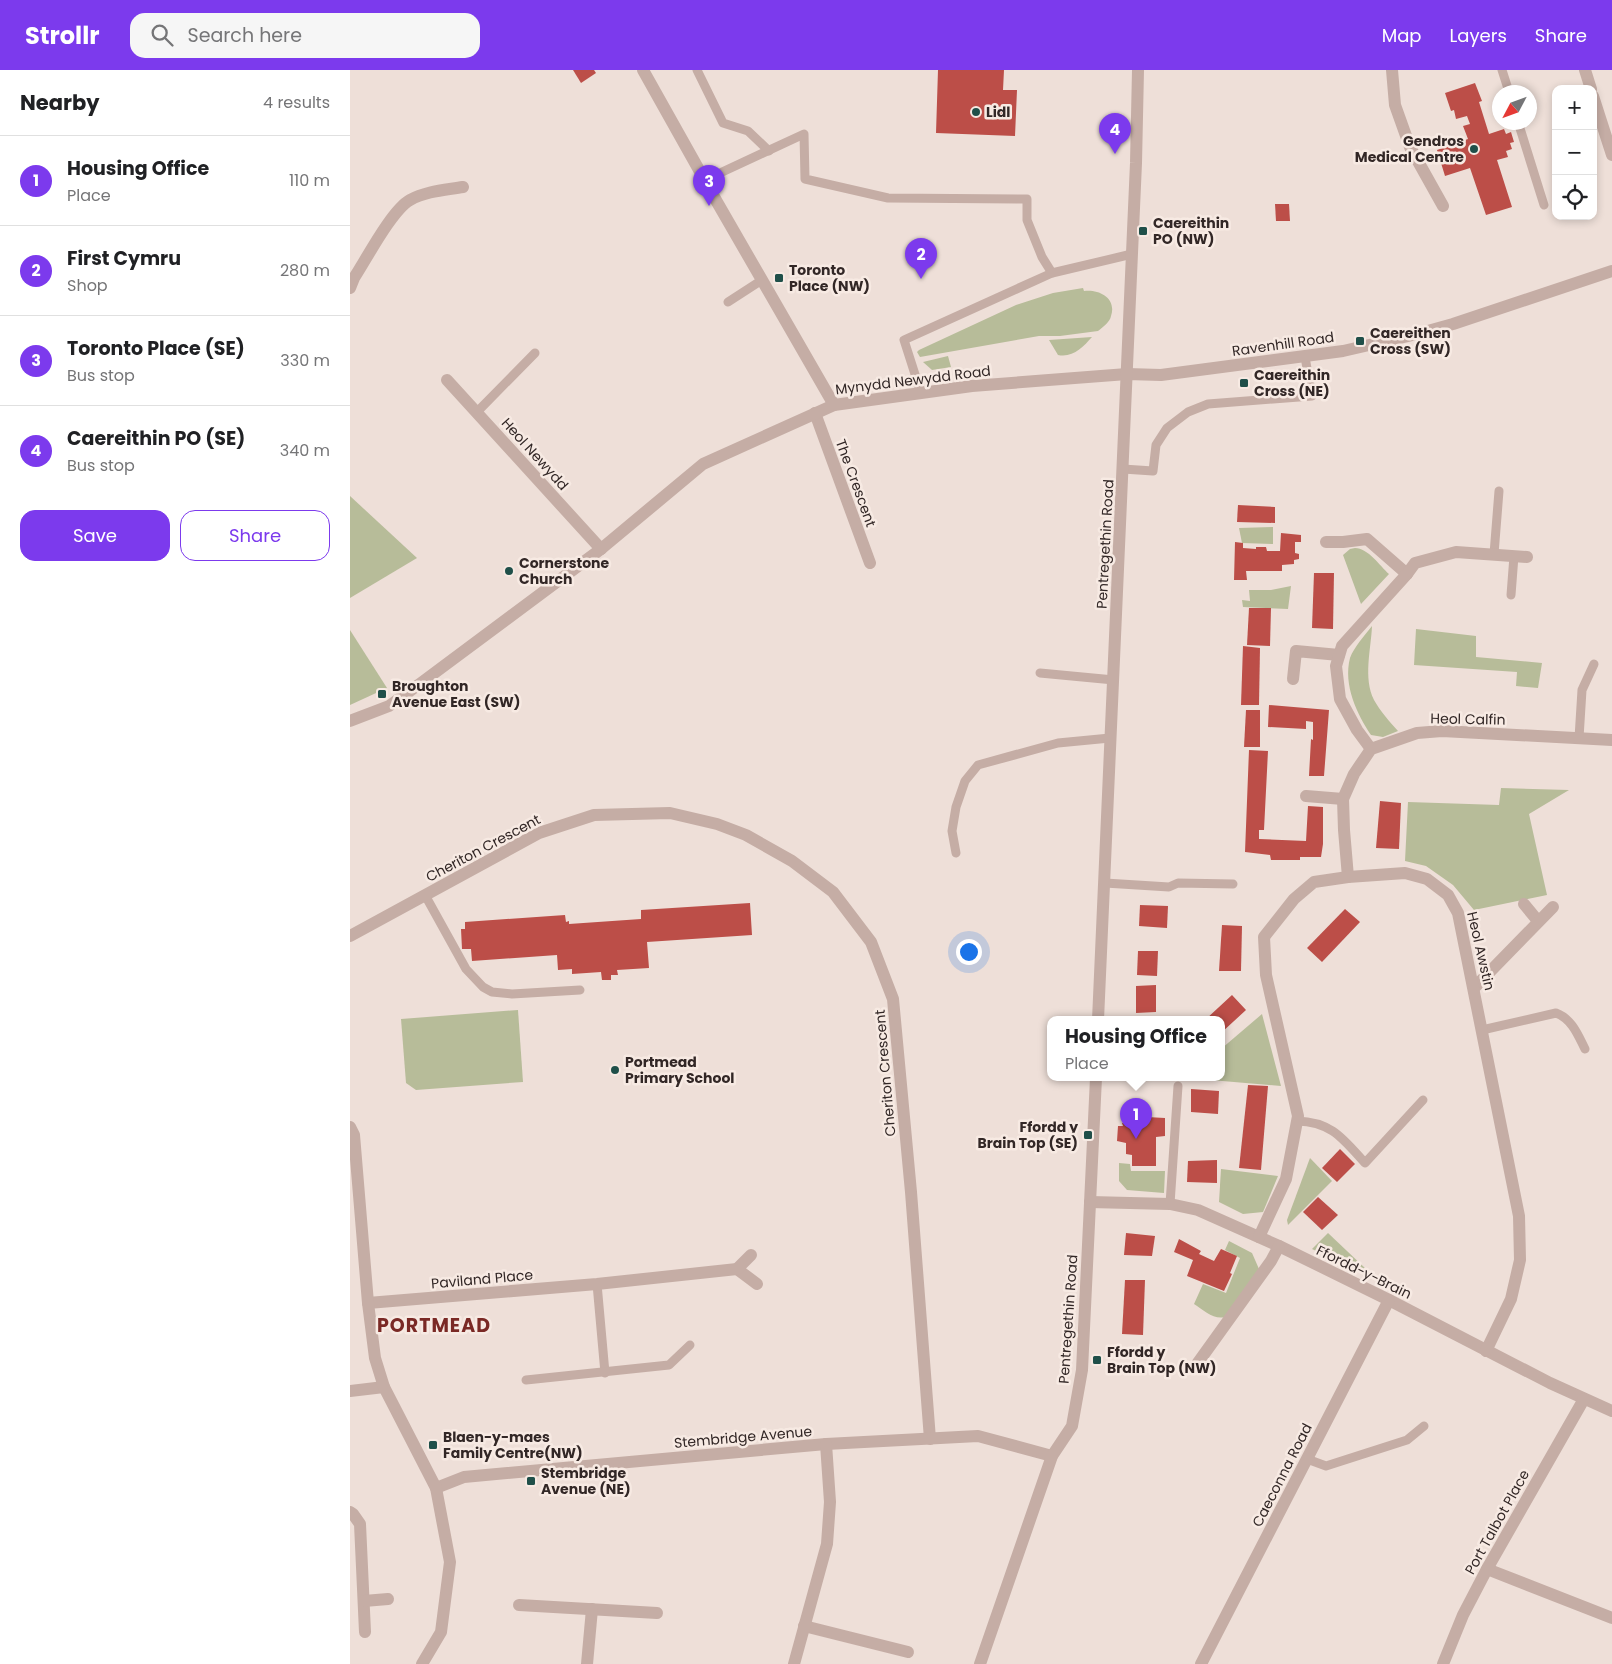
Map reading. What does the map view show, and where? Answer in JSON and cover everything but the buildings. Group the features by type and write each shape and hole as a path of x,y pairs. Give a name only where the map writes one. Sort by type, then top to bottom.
{"street":[{"path":"643,70 834,404"},
{"name":"Pentregethin Road","path":"1098,1016 1127,374 1138,70"},
{"path":"1392,70 1395,105 1410,147 1443,206"},
{"path":"1585,70 1590,85"},
{"path":"1597,108 1612,155"},
{"path":"350,288 354,278 399,208 420,196 463,187"},
{"name":"Ravenhill Road","path":"1127,374 1161,375 1353,349 1453,324 1612,271"},
{"name":"Mynydd Newydd Road","path":"350,721 388,706 601,549 703,464 834,404 972,386 1127,374"},
{"name":"Heol Newydd","path":"447,380 601,549"},
{"name":"The Crescent","path":"815,413 870,563"},
{"path":"1326,542 1367,539 1407,574"},
{"path":"1348,877 1343,799 1354,774 1371,749 1357,730 1340,699 1336,666 1342,646 1415,563 1456,552 1527,557"},
{"path":"1293,678 1296,651 1339,655"},
{"name":"Heol Calfin","path":"1371,749 1417,733 1442,731 1612,740"},
{"path":"1306,796 1343,799"},
{"name":"Cheriton Crescent","path":"350,936 539,833 594,815 670,812 717,824 746,835 792,860 833,892 871,942 893,999 911,1192 930,1439"},
{"name":"Heol Awstin","path":"1259,1237 1286,1179 1297,1121 1294,1097 1266,975 1264,937 1294,899 1314,882 1348,877 1404,873 1427,879 1448,895 1458,913 1519,1216 1520,1260 1511,1299 1486,1351"},
{"path":"1524,904 1538,921"},
{"path":"1474,988 1553,907"},
{"name":"Pentregethin Road","path":"980,1664 1052,1456 1072,1426 1082,1370 1096,1081"},
{"path":"350,1127 354,1135 368,1303 376,1358 384,1387 436,1488 450,1562 441,1632 422,1664"},
{"name":"Ffordd-y-Brain","path":"1090,1202 1170,1204 1198,1210 1279,1246 1389,1300 1486,1351 1612,1411"},
{"path":"1197,1364 1271,1261 1279,1246"},
{"path":"751,1254 737,1269 757,1284"},
{"name":"Paviland Place","path":"368,1303 597,1284 737,1269"},
{"name":"Caeconna Road","path":"1201,1664 1389,1300"},
{"path":"350,1391 384,1387"},
{"name":"Port Talbot Place","path":"1443,1664 1463,1615 1487,1569 1584,1399"},
{"name":"Stembridge Avenue","path":"436,1488 464,1477 826,1444 978,1436 1052,1456"},
{"path":"794,1664 827,1544 830,1502 826,1444"},
{"path":"350,1512 360,1524 365,1632"},
{"path":"1487,1569 1612,1618"},
{"path":"364,1601 388,1599"},
{"path":"519,1605 658,1613"},
{"path":"587,1664 592,1609"},
{"path":"804,1626 908,1652"}],"lane":[{"path":"697,70 723,123 748,131 769,150"},
{"path":"1502,70 1507,85"},
{"path":"1521,130 1544,204"},
{"path":"705,180 804,134 805,179 888,198 1027,199 1027,220 1042,257 1052,273"},
{"path":"921,393 904,340 1052,273 1132,254"},
{"path":"728,302 762,280"},
{"path":"477,412 535,353"},
{"path":"1123,469 1153,471 1156,445 1167,428 1188,412 1208,404 1312,396 1305,357"},
{"path":"1494,554 1499,491"},
{"path":"1511,595 1514,556"},
{"path":"1579,738 1582,690 1594,664"},
{"path":"1040,673 1114,680"},
{"path":"956,853 952,831 956,807 964,780 978,765 1058,743 1110,738"},
{"path":"1105,883 1169,887 1178,883 1233,884"},
{"path":"425,895 466,969 483,987 492,992 512,994 580,990"},
{"path":"1482,1030 1556,1013 1563,1016 1573,1027 1585,1049"},
{"path":"1170,1204 1178,1086"},
{"path":"1297,1121 1310,1121 1332,1129 1365,1163 1423,1100"},
{"path":"597,1284 605,1373"},
{"path":"526,1380 669,1365 690,1345"},
{"path":"1307,1459 1326,1466 1407,1440 1424,1426"}],"green space":[{"path":"1083,288 1084,291 1101,293 1111,304 1110,318 1098,331 1060,336 1039,336 920,357 917,352 1016,305 1053,293"},
{"path":"1092,337 1077,351 1068,355 1058,355 1049,340"},
{"path":"948,356 951,367 932,370 923,362"},
{"path":"350,496 417,558 350,598"},
{"path":"1273,527 1273,544 1242,543 1239,528"},
{"path":"1355,548 1369,554 1389,574 1361,604 1343,555 1350,549"},
{"path":"1291,586 1288,609 1243,607 1242,600 1250,601 1249,590 1271,590"},
{"path":"1372,626 1368,663 1371,691 1379,708 1398,731 1383,737 1371,735 1366,727 1356,709 1348,678 1350,658"},
{"path":"1416,629 1476,636 1476,657 1542,663 1538,688 1516,686 1517,672 1414,665"},
{"path":"350,630 387,688 350,705"},
{"path":"1501,788 1569,790 1529,814 1547,895 1474,910 1453,885 1426,866 1405,861 1408,802 1499,805"},
{"path":"518,1010 523,1082 416,1090 406,1083 401,1019"},
{"path":"1262,1014 1281,1086 1222,1081 1225,1081 1225,1046"},
{"path":"1310,1158 1332,1181 1288,1225 1287,1220"},
{"path":"1119,1163 1130,1164 1131,1171 1165,1171 1164,1193 1127,1190 1119,1181"},
{"path":"1221,1169 1278,1176 1263,1212 1243,1214 1219,1202"},
{"path":"1328,1233 1366,1269 1363,1273 1312,1249"},
{"path":"1229,1241 1252,1253 1259,1269 1225,1317 1221,1318 1209,1314 1194,1304 1203,1284 1226,1293 1240,1258 1225,1250"}],"place":[{"name":"Lidl","path":"976,112"},
{"name":"Gendros Medical Centre","path":"1474,149"},
{"name":"Caereithin PO (SE)","path":"1115,154"},
{"name":"Toronto Place (SE)","path":"709,206"},
{"name":"Caereithin PO (NW)","path":"1143,231"},
{"name":"Toronto Place (NW)","path":"779,278"},
{"name":"First Cymru","path":"921,279"},
{"name":"Caereithen Cross (SW)","path":"1360,341"},
{"name":"Caereithin Cross (NE)","path":"1244,383"},
{"name":"Cornerstone Church","path":"509,571"},
{"name":"Broughton Avenue East (SW)","path":"382,694"},
{"name":"Portmead Primary School","path":"615,1070"},
{"name":"Ffordd y Brain Top (SE)","path":"1088,1135"},
{"name":"Housing Office","path":"1136,1139"},
{"name":"Ffordd y Brain Top (NW)","path":"1097,1360"},
{"name":"Blaen-y-maes Family Centre(NW)","path":"433,1445"},
{"name":"Stembridge Avenue (NE)","path":"531,1481"}],"district":[{"name":"PORTMEAD","path":"434,1325"}]}
